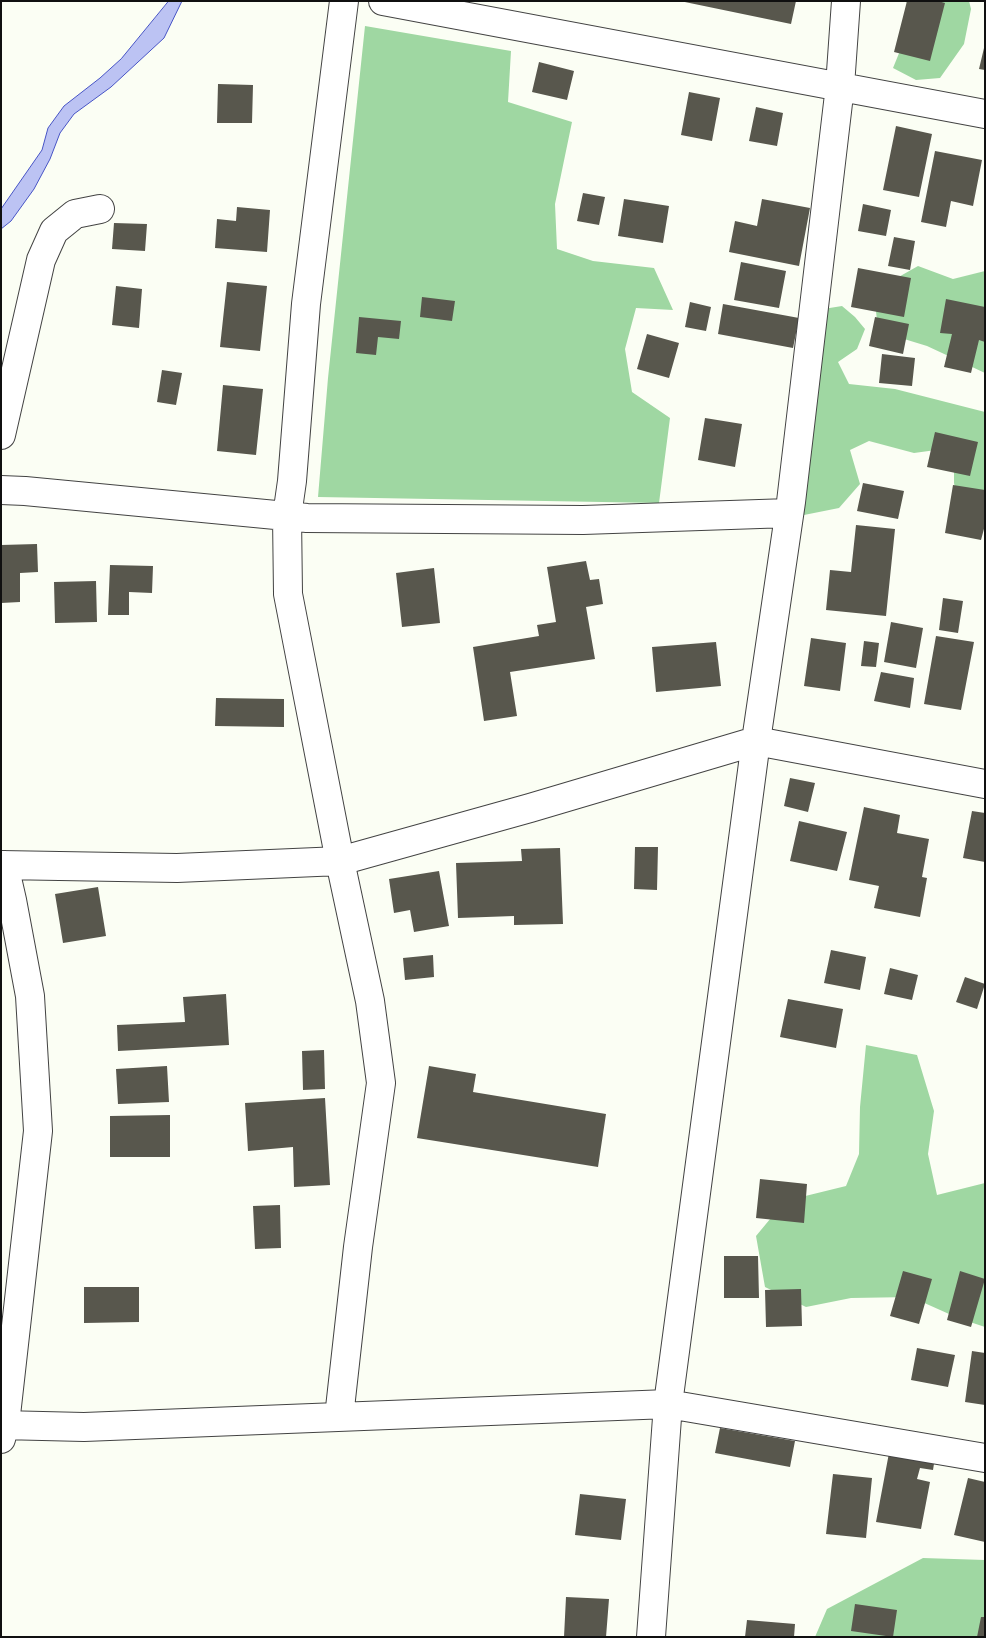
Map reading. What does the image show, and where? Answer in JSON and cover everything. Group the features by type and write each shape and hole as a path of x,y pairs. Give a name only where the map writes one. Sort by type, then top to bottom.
{"street":[{"path":"339,1417 358,1247 381,1082 370,1001 340,861 288,594 287,516 292,481 306,304 344,1"},
{"path":"383,1 985,114"},
{"path":"651,1637 668,1404 756,741 789,513 840,86 846,1"},
{"path":"1,436 41,260 54,231 75,214 100,209"},
{"path":"1,490 327,518 583,520 789,513"},
{"path":"985,784 756,741 530,808 340,861 177,868 2,865 12,900 30,996 38,1131 2,1430 668,1404 985,1458"}],"green space":[{"path":"903,1 969,1 971,9 964,44 940,78 916,80 893,68 906,36 908,3"},
{"path":"365,26 511,51 508,102 572,122 555,204 557,249 593,261 654,268 673,310 636,308 625,349 632,392 670,418 659,503 318,497 328,378"},
{"path":"918,266 953,279 985,271 985,373 927,346 878,331 876,311 881,287"},
{"path":"842,306 865,329 857,349 838,362 849,384 895,389 985,412 985,513 959,508 954,483 954,461 936,450 914,453 869,441 850,450 860,484 839,508 804,515 783,500 811,311"},
{"path":"866,1045 917,1055 934,1111 928,1154 937,1195 985,1183 985,1327 958,1318 911,1297 851,1298 806,1307 765,1287 756,1236 785,1201 846,1186 859,1154 860,1107"},
{"path":"923,1558 985,1560 985,1637 815,1637 827,1609"}],"water":[{"path":"169,1 182,1 164,38 111,87 74,114 60,133 50,159 34,189 11,221 1,229 1,209 42,150 48,128 64,106 121,59"}],"building":[{"path":"680,1 796,1 791,24"},
{"path":"907,1 938,1 945,3 930,61 894,52"},
{"path":"985,48 985,70 979,69"},
{"path":"539,62 574,71 567,100 532,92"},
{"path":"218,84 253,85 252,123 217,123"},
{"path":"689,92 720,98 712,141 681,135"},
{"path":"756,107 783,113 777,146 749,141"},
{"path":"896,126 932,134 919,197 883,190"},
{"path":"935,151 982,160 973,206 951,201 946,227 921,222"},
{"path":"583,193 605,197 599,225 577,221"},
{"path":"624,199 669,206 663,243 618,236"},
{"path":"762,199 810,208 799,266 729,252 735,221 757,226"},
{"path":"863,204 891,210 886,236 858,231"},
{"path":"237,207 270,210 267,252 215,248 217,219 236,221"},
{"path":"114,223 147,224 145,251 112,249"},
{"path":"894,237 915,241 910,270 888,266"},
{"path":"741,262 786,271 779,308 734,300"},
{"path":"858,268 911,278 904,317 851,307"},
{"path":"227,282 267,286 260,351 220,347"},
{"path":"116,286 142,289 139,328 112,325"},
{"path":"422,297 455,301 452,321 420,317"},
{"path":"946,299 985,307 985,342 979,340 971,373 944,367 952,334 940,333"},
{"path":"690,302 711,307 706,331 685,327"},
{"path":"723,304 799,318 793,348 718,334"},
{"path":"359,317 401,321 399,339 378,337 376,355 356,353"},
{"path":"875,317 909,324 903,354 869,346"},
{"path":"647,334 679,343 669,378 637,369"},
{"path":"882,354 915,358 912,386 879,383"},
{"path":"162,370 182,373 176,405 157,402"},
{"path":"223,385 263,389 256,455 217,451"},
{"path":"705,418 742,424 735,467 698,460"},
{"path":"935,432 978,442 970,476 927,467"},
{"path":"863,483 904,491 898,519 857,511"},
{"path":"953,485 985,490 985,525 981,540 945,533"},
{"path":"856,525 895,529 886,616 826,610 830,570 851,572"},
{"path":"37,544 38,572 20,573 20,602 1,603 1,545"},
{"path":"586,561 590,580 599,579 603,604 586,607 595,659 510,672 517,716 484,721 473,647 539,636 537,625 556,622 547,567"},
{"path":"110,565 153,566 152,593 129,592 129,615 108,615"},
{"path":"434,568 440,623 402,627 396,573"},
{"path":"96,581 97,622 55,623 54,582"},
{"path":"943,598 963,601 958,633 939,630"},
{"path":"891,622 923,628 916,668 884,662"},
{"path":"936,636 974,642 961,710 924,704"},
{"path":"811,638 846,643 840,691 804,686"},
{"path":"864,641 879,643 876,667 861,666"},
{"path":"716,642 721,686 656,692 652,647"},
{"path":"881,672 914,678 910,708 874,701"},
{"path":"216,698 284,699 284,727 215,726"},
{"path":"790,778 815,783 808,812 784,806"},
{"path":"864,807 900,815 897,833 929,839 922,877 927,878 920,917 874,908 879,886 849,880"},
{"path":"972,811 985,813 985,862 963,858"},
{"path":"799,821 847,832 837,871 790,861"},
{"path":"635,847 658,847 657,890 634,889"},
{"path":"560,848 563,924 514,925 514,916 458,918 456,863 522,861 521,849"},
{"path":"439,871 449,926 414,932 410,910 394,913 389,879"},
{"path":"98,887 106,936 63,943 55,894"},
{"path":"831,950 866,957 860,990 824,983"},
{"path":"433,955 434,977 405,980 403,958"},
{"path":"890,968 918,975 912,1000 884,994"},
{"path":"965,977 985,984 977,1009 956,1002"},
{"path":"226,994 229,1045 118,1051 117,1025 185,1022 183,997"},
{"path":"788,999 843,1009 836,1048 780,1037"},
{"path":"324,1050 325,1089 303,1090 302,1051"},
{"path":"167,1066 169,1102 118,1104 116,1069"},
{"path":"429,1066 476,1074 473,1092 606,1114 598,1167 417,1138"},
{"path":"325,1098 330,1185 294,1187 293,1147 248,1151 245,1103"},
{"path":"170,1115 170,1157 110,1157 110,1116"},
{"path":"760,1179 807,1184 804,1223 756,1218"},
{"path":"280,1205 281,1248 255,1249 253,1206"},
{"path":"724,1256 758,1256 759,1298 724,1298"},
{"path":"903,1271 932,1279 919,1324 890,1316"},
{"path":"960,1271 985,1279 971,1327 947,1320"},
{"path":"84,1287 139,1287 139,1322 84,1323"},
{"path":"801,1289 802,1326 766,1327 765,1290"},
{"path":"917,1348 955,1355 948,1387 911,1380"},
{"path":"972,1351 985,1353 985,1405 965,1402"},
{"path":"720,1428 795,1441 790,1467 715,1453"},
{"path":"936,1451 933,1470 920,1468 917,1479 930,1482 921,1529 876,1522 889,1453"},
{"path":"833,1474 872,1478 866,1538 826,1534"},
{"path":"968,1478 985,1482 985,1542 954,1535"},
{"path":"580,1494 626,1499 621,1540 575,1535"},
{"path":"566,1597 609,1599 606,1637 564,1637"},
{"path":"855,1604 897,1610 893,1637 851,1631"},
{"path":"981,1617 985,1617 985,1637 977,1637"},
{"path":"747,1620 795,1624 794,1637 745,1637"}]}
